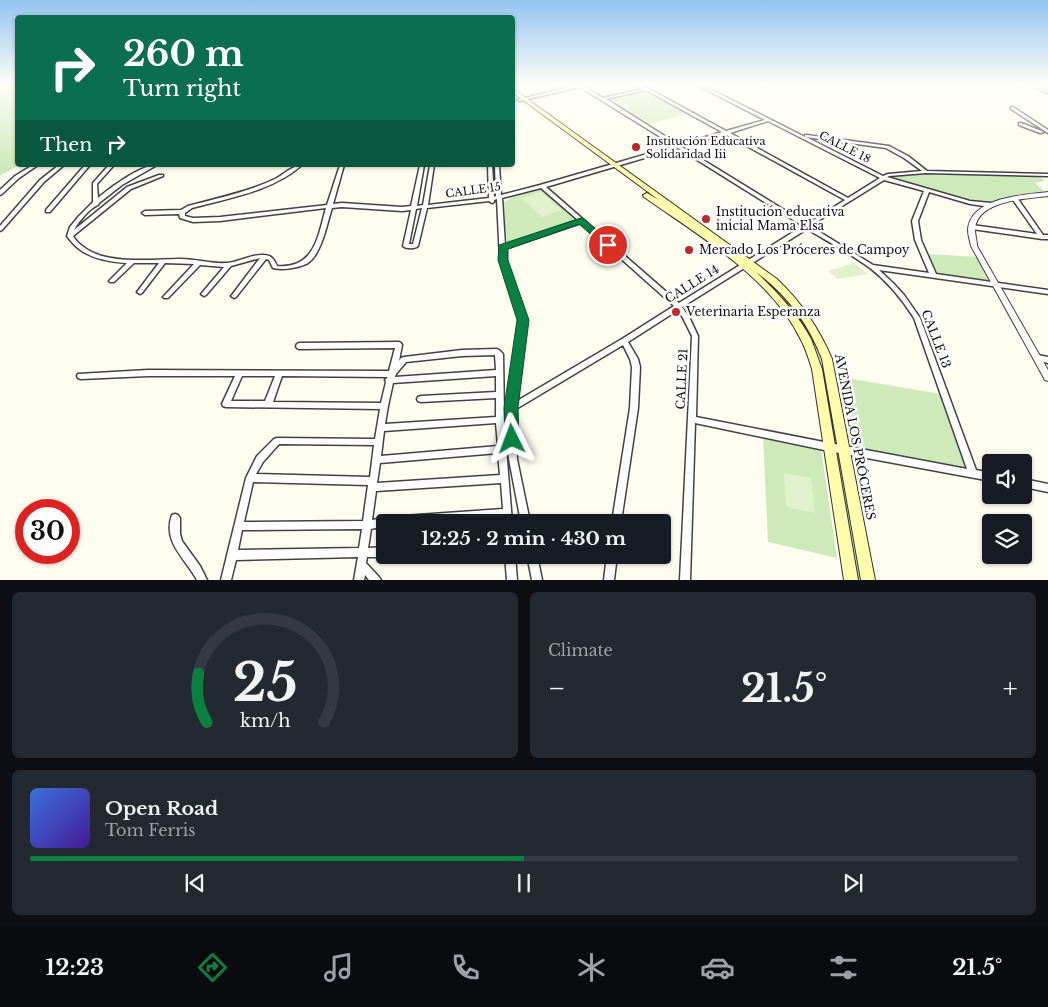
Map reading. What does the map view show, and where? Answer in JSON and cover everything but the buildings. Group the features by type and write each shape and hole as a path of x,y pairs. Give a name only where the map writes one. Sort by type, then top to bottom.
{"main road":[{"name":"AVENIDA LOS PRÓCERES","path":"540,112 746,263 774,281 796,303 818,336 827,359 868,580"},
{"name":"AVENIDA LOS PRÓCERES","path":"746,263 777,295 796,319 809,344 817,369 828,447 851,580"}],"street":[{"name":"CALLE 13","path":"623,112 872,267 902,295 917,318 973,473"},
{"path":"688,112 849,200"},
{"name":"CALLE 18","path":"753,112 884,178 970,202 991,205"},
{"path":"1018,112 1048,133"},
{"name":"CALLE 15","path":"184,211 181,215 184,219 203,220 329,206 350,205 389,209 415,208 491,199 769,120"},
{"path":"1020,124 1048,133"},
{"path":"800,136 887,147 906,157 926,172"},
{"path":"0,193 33,167"},
{"path":"0,229 42,181 60,167"},
{"path":"48,211 86,167"},
{"path":"96,204 97,189 95,184 110,167"},
{"path":"151,167 118,183 72,228 70,236 73,241 86,251 96,255 132,262 162,263 181,261 229,265 265,256 271,259 275,267 292,266 308,260 318,245 341,167"},
{"path":"145,213 184,211 258,187 287,174 297,167"},
{"path":"422,167 406,246 415,246 425,206 432,167"},
{"path":"490,167 491,199 498,206"},
{"path":"497,167 498,192 500,197 498,206 503,260 523,320 511,419 513,459 524,514"},
{"path":"884,178 894,174 926,172 1048,175"},
{"path":"70,236 129,188 160,176"},
{"name":"CALLE 14","path":"511,408 624,341 884,178"},
{"name":"CALLE 21","path":"542,186 678,306 686,317 695,336 685,580"},
{"path":"927,190 915,221 918,240 933,274"},
{"path":"1048,194 991,205 980,210 972,227 974,246 1048,378"},
{"path":"1016,200 1045,237"},
{"path":"502,248 581,221"},
{"path":"972,227 1045,237"},
{"path":"234,296 265,256"},
{"path":"112,281 132,262"},
{"path":"140,292 162,263"},
{"path":"166,297 198,263"},
{"path":"204,294 229,265"},
{"path":"872,267 933,274 1048,292"},
{"path":"618,514 634,408 636,367 634,359 624,341"},
{"path":"300,346 399,345 384,406 359,580"},
{"path":"238,526 368,525 389,521 507,512 500,420 500,354 495,352 439,355 404,360 390,377"},
{"path":"1038,358 1048,360"},
{"path":"81,376 280,373 390,377 499,372"},
{"path":"240,373 226,404 384,406"},
{"path":"268,404 280,373"},
{"path":"421,399 500,395"},
{"path":"381,428 511,419"},
{"path":"691,419 828,447 982,475"},
{"path":"226,580 250,478 260,459 278,441 379,442"},
{"path":"377,460 502,449"},
{"path":"250,478 373,484 504,479"},
{"path":"1032,485 1048,488"},
{"path":"176,518 175,537 198,568 202,580"},
{"path":"232,555 376,553"},
{"path":"511,564 512,580"},
{"path":"534,564 537,580"},
{"path":"609,580 611,564"},
{"path":"362,565 376,580"}],"green space":[{"path":"0,112 15,112 16,167 0,176"},
{"path":"625,112 689,113 646,125"},
{"path":"900,175 1039,176 1045,181 1035,183 1046,193 983,203 891,178"},
{"path":"540,187 578,220 507,244 503,203 514,195"},
{"path":"541,192 562,210 542,217 521,198"},
{"path":"927,254 979,257 992,281 935,273"},
{"path":"854,263 868,274 838,279 828,271"},
{"path":"747,267 772,281 807,322 824,359 840,445 834,445 813,347"},
{"path":"834,376 941,394 966,469 847,447"},
{"path":"763,436 821,448 837,558 768,542"},
{"path":"834,456 842,458 863,579 855,579"},
{"path":"784,473 811,478 815,513 786,507"}],"place":[{"name":"Institución Educativa Solidaridad Iii","path":"636,147"},
{"name":"Institución educativa inicial Mama Elsa","path":"706,219"},
{"name":"Mercado Los Próceres de Campoy","path":"689,250"},
{"name":"Veterinaria Esperanza","path":"676,312"}],"route":[{"path":"512,439 511,408 523,320 503,260 502,248 581,221 608,245"}]}
